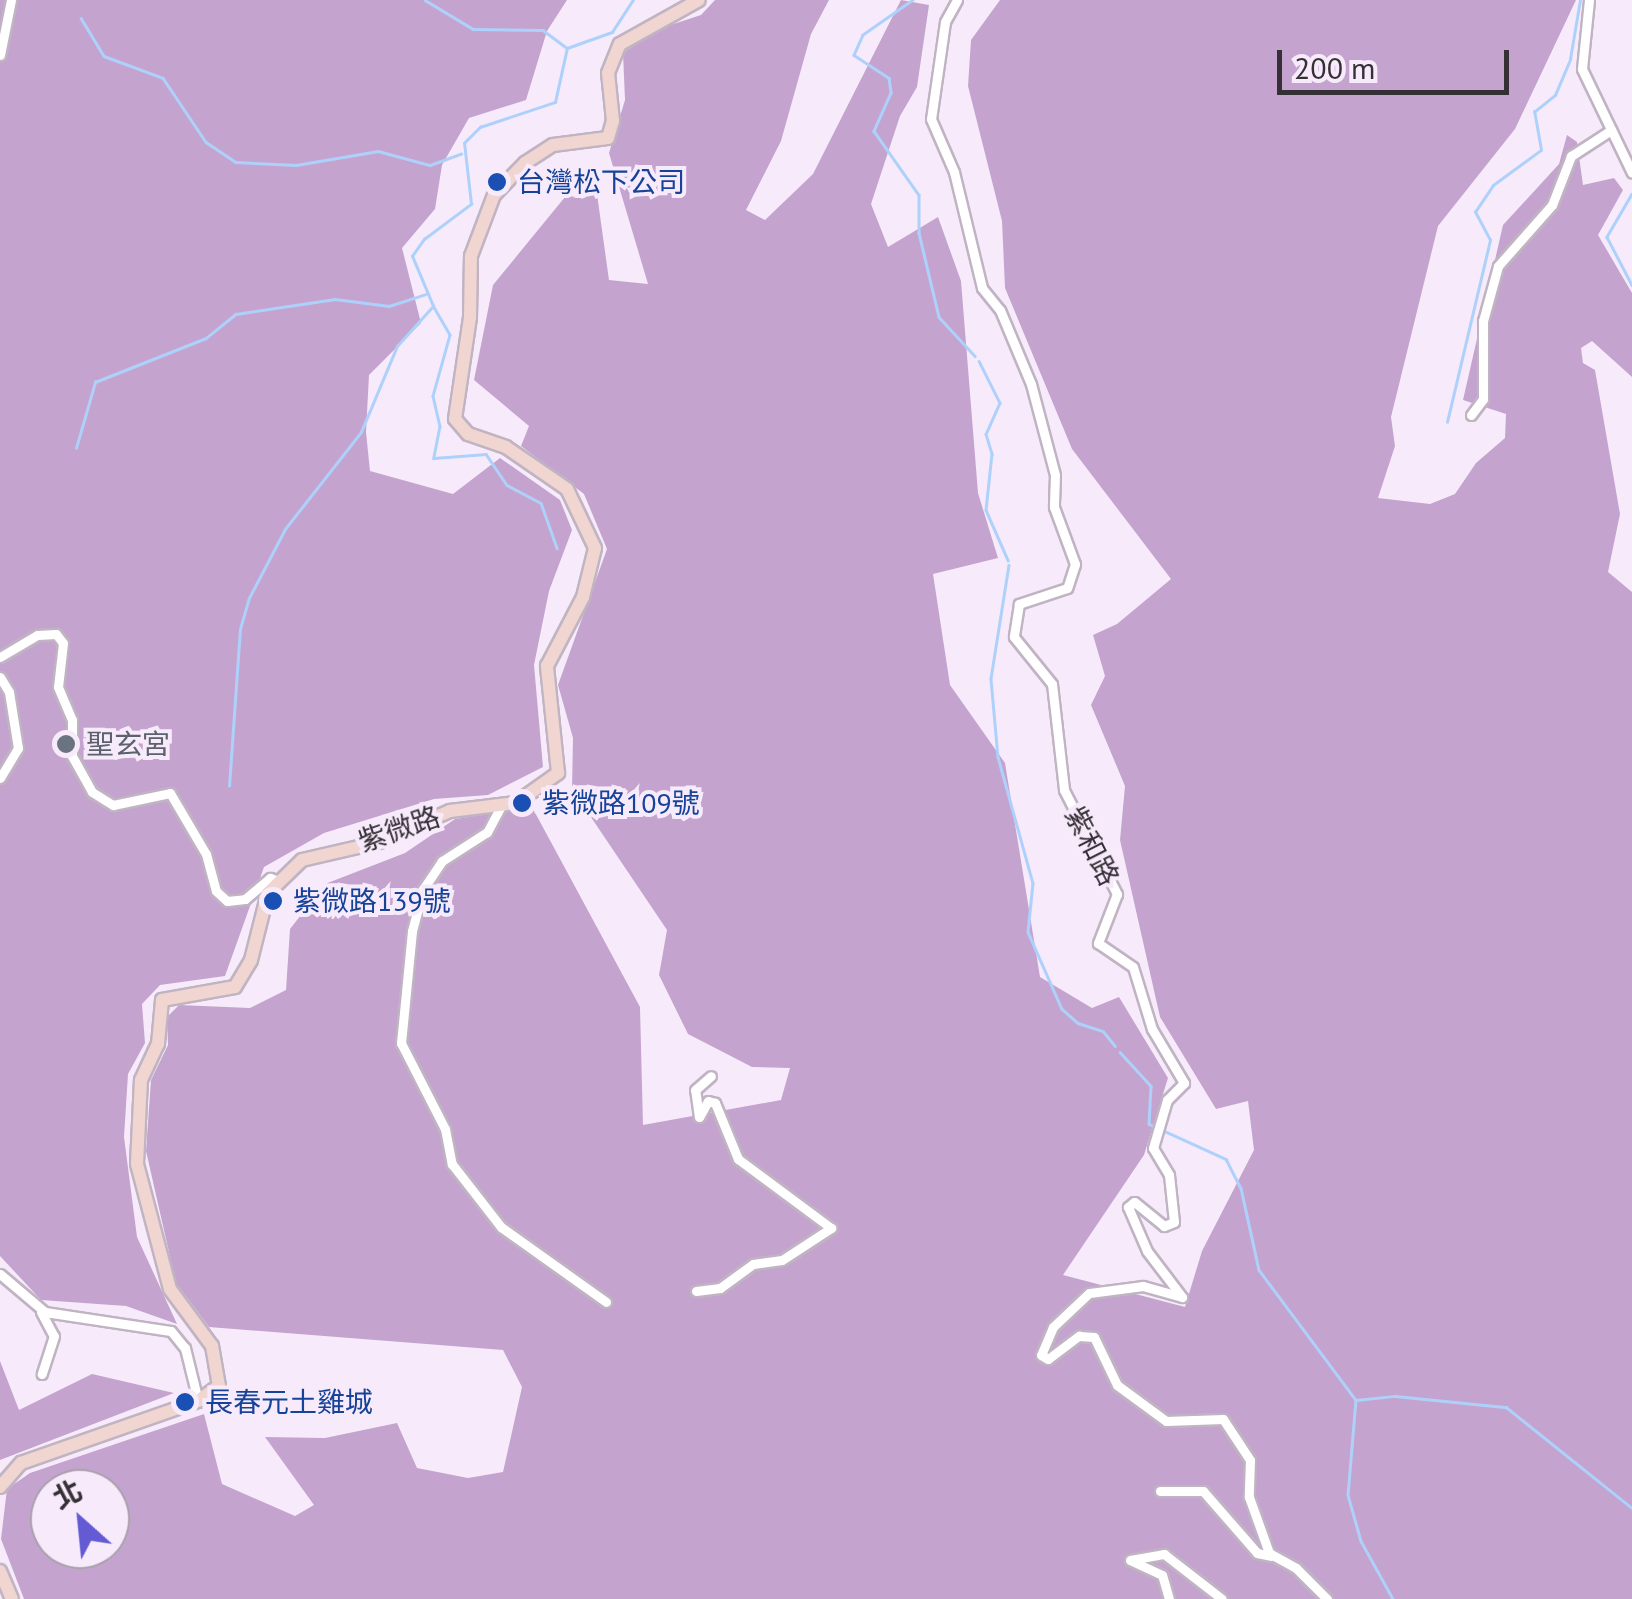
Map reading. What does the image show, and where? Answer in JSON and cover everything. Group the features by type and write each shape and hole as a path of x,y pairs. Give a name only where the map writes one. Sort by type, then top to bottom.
{"street":[{"path":"0,55 11,0"},
{"name":"紫微路","path":"198,1401 218,1386 218,1368 212,1346 170,1289 137,1164 141,1080 158,1044 160,1004 173,996 225,992 240,982 268,893 321,852 380,842 450,811 501,806 535,793 558,773 547,666 584,597 595,548 567,489 506,447 468,434 455,418 470,318 471,256 494,195 525,163 553,145 608,138 608,73 620,44 698,0"},
{"name":"紫和路","path":"957,0 944,22 930,119 954,172 982,288 1000,310 1032,384 1055,474 1056,519 1075,564 1067,588 1019,604 1014,636 1051,680 1064,790 1116,890 1098,944 1132,966 1146,1016 1184,1083 1167,1100 1162,1131 1153,1148 1169,1175 1174,1222 1164,1226 1134,1202 1129,1210 1147,1250 1182,1297 1143,1286 1089,1294 1053,1328 1040,1355 1048,1359 1079,1336 1094,1337 1117,1385 1166,1422 1224,1419 1250,1460 1249,1497 1271,1556"},
{"path":"1589,0 1582,69 1632,173"},
{"path":"1472,414 1482,399 1482,320 1492,279 1505,254 1552,205 1572,156 1611,130"},
{"path":"0,657 37,635 56,634 63,643 58,687 72,720 72,756 92,792 113,805 170,793 206,854 216,891 227,901 245,899 270,878 279,881"},
{"path":"0,677 9,692 18,748 0,778"},
{"path":"501,806 487,832 442,861 423,889 412,931 401,1044 446,1128 452,1164 500,1228 606,1302"},
{"path":"696,1291 720,1288 753,1264 782,1260 832,1228 738,1159 713,1101 700,1116 695,1090 711,1076"},
{"path":"0,1274 39,1309 54,1336 42,1374"},
{"path":"0,1487 21,1463 198,1401 185,1348 171,1331 39,1309"},
{"path":"1160,1491 1206,1493 1257,1553 1296,1568 1327,1599"},
{"path":"1169,1599 1162,1575 1130,1560 1164,1554 1222,1599"},
{"path":"0,1571 12,1599"}],"shaded area":[{"path":"0,0 567,0 547,31 526,100 469,118 442,165 435,209 402,248 421,323 369,375 366,432 370,471 453,494 500,458 560,500 572,530 549,591 534,665 543,767 488,795 434,799 324,833 264,867 225,976 160,985 142,1004 145,1043 128,1074 124,1137 137,1237 177,1324 126,1306 41,1300 0,1256"},
{"path":"715,0 829,0 811,34 781,141 746,210 765,220 813,174 901,0 929,5 917,87 900,116 871,204 888,247 938,217 961,281 978,493 998,558 933,574 950,685 1005,763 1040,977 1092,1008 1119,997 1168,1078 1144,1155 1063,1275 1185,1307 1202,1251 1254,1150 1248,1101 1216,1109 1160,1017 1120,840 1125,786 1091,705 1105,676 1093,635 1117,624 1171,579 1072,449 1005,288 1002,221 968,86 971,40 1000,0 1576,0 1515,129 1438,226 1391,417 1395,446 1378,498 1430,504 1455,494 1476,463 1505,438 1506,414 1463,400 1503,225 1559,164 1567,135 1577,142 1583,185 1614,178 1623,190 1598,235 1632,293 1632,377 1592,341 1581,348 1583,363 1595,370 1620,514 1608,572 1632,592 1632,1599 24,1599 1,1539 7,1489 30,1473 30,1569 130,1569 130,1469 42,1469 204,1414 222,1484 295,1516 314,1505 265,1437 325,1438 397,1423 417,1468 468,1478 503,1472 522,1387 503,1350 209,1327 176,1283 146,1151 151,1080 168,1045 167,1017 179,1005 250,1008 286,990 290,929 325,884 405,853 455,819 532,807 640,1007 643,1125 781,1100 790,1068 752,1067 688,1034 659,975 667,930 572,789 573,738 558,685 607,549 584,494 521,446 529,426 474,380 493,285 565,197 597,194 609,280 648,284 609,153 625,100 623,53 655,30 701,15"},
{"path":"0,1361 19,1410 92,1374 174,1393 0,1460"}],"waterway":[{"path":"425,0 473,29 543,30 567,48"},
{"path":"229,786 240,629 249,598 285,529 361,432 397,346 433,306 412,256 424,239 471,204 464,143 480,127 555,102 567,48 612,32 633,0"},
{"path":"913,0 863,35 854,55 889,78 891,93 874,131 919,195 919,233 939,317 975,356"},
{"path":"1447,422 1490,240 1475,212 1493,185 1541,150 1534,112 1555,95 1570,59 1580,0"},
{"path":"81,18 104,56 163,78 206,142 236,162 296,165 378,151 430,165 461,154"},
{"path":"1632,194 1607,237 1632,285"},
{"path":"76,448 95,382 206,338 236,314 335,299 389,306 425,294"},
{"path":"434,307 450,335 433,396 440,426 434,458 486,454 507,485 541,503 557,548"},
{"path":"979,361 1000,403 986,434 992,454 986,510 1008,560"},
{"path":"1009,565 991,679 998,757 1033,883 1028,932 1062,1009 1078,1023 1103,1031 1115,1046"},
{"path":"1120,1052 1151,1086 1149,1124 1226,1159 1241,1188 1259,1270 1356,1400 1348,1495 1361,1541 1393,1599"},
{"path":"1356,1400 1395,1396 1506,1407 1632,1508"}],"place":[{"name":"台灣松下公司","path":"497,182"},
{"name":"聖玄宮","path":"66,744"},
{"name":"紫微路109號","path":"522,803"},
{"name":"紫微路139號","path":"273,901"},
{"name":"長春元土雞城","path":"185,1402"}]}
